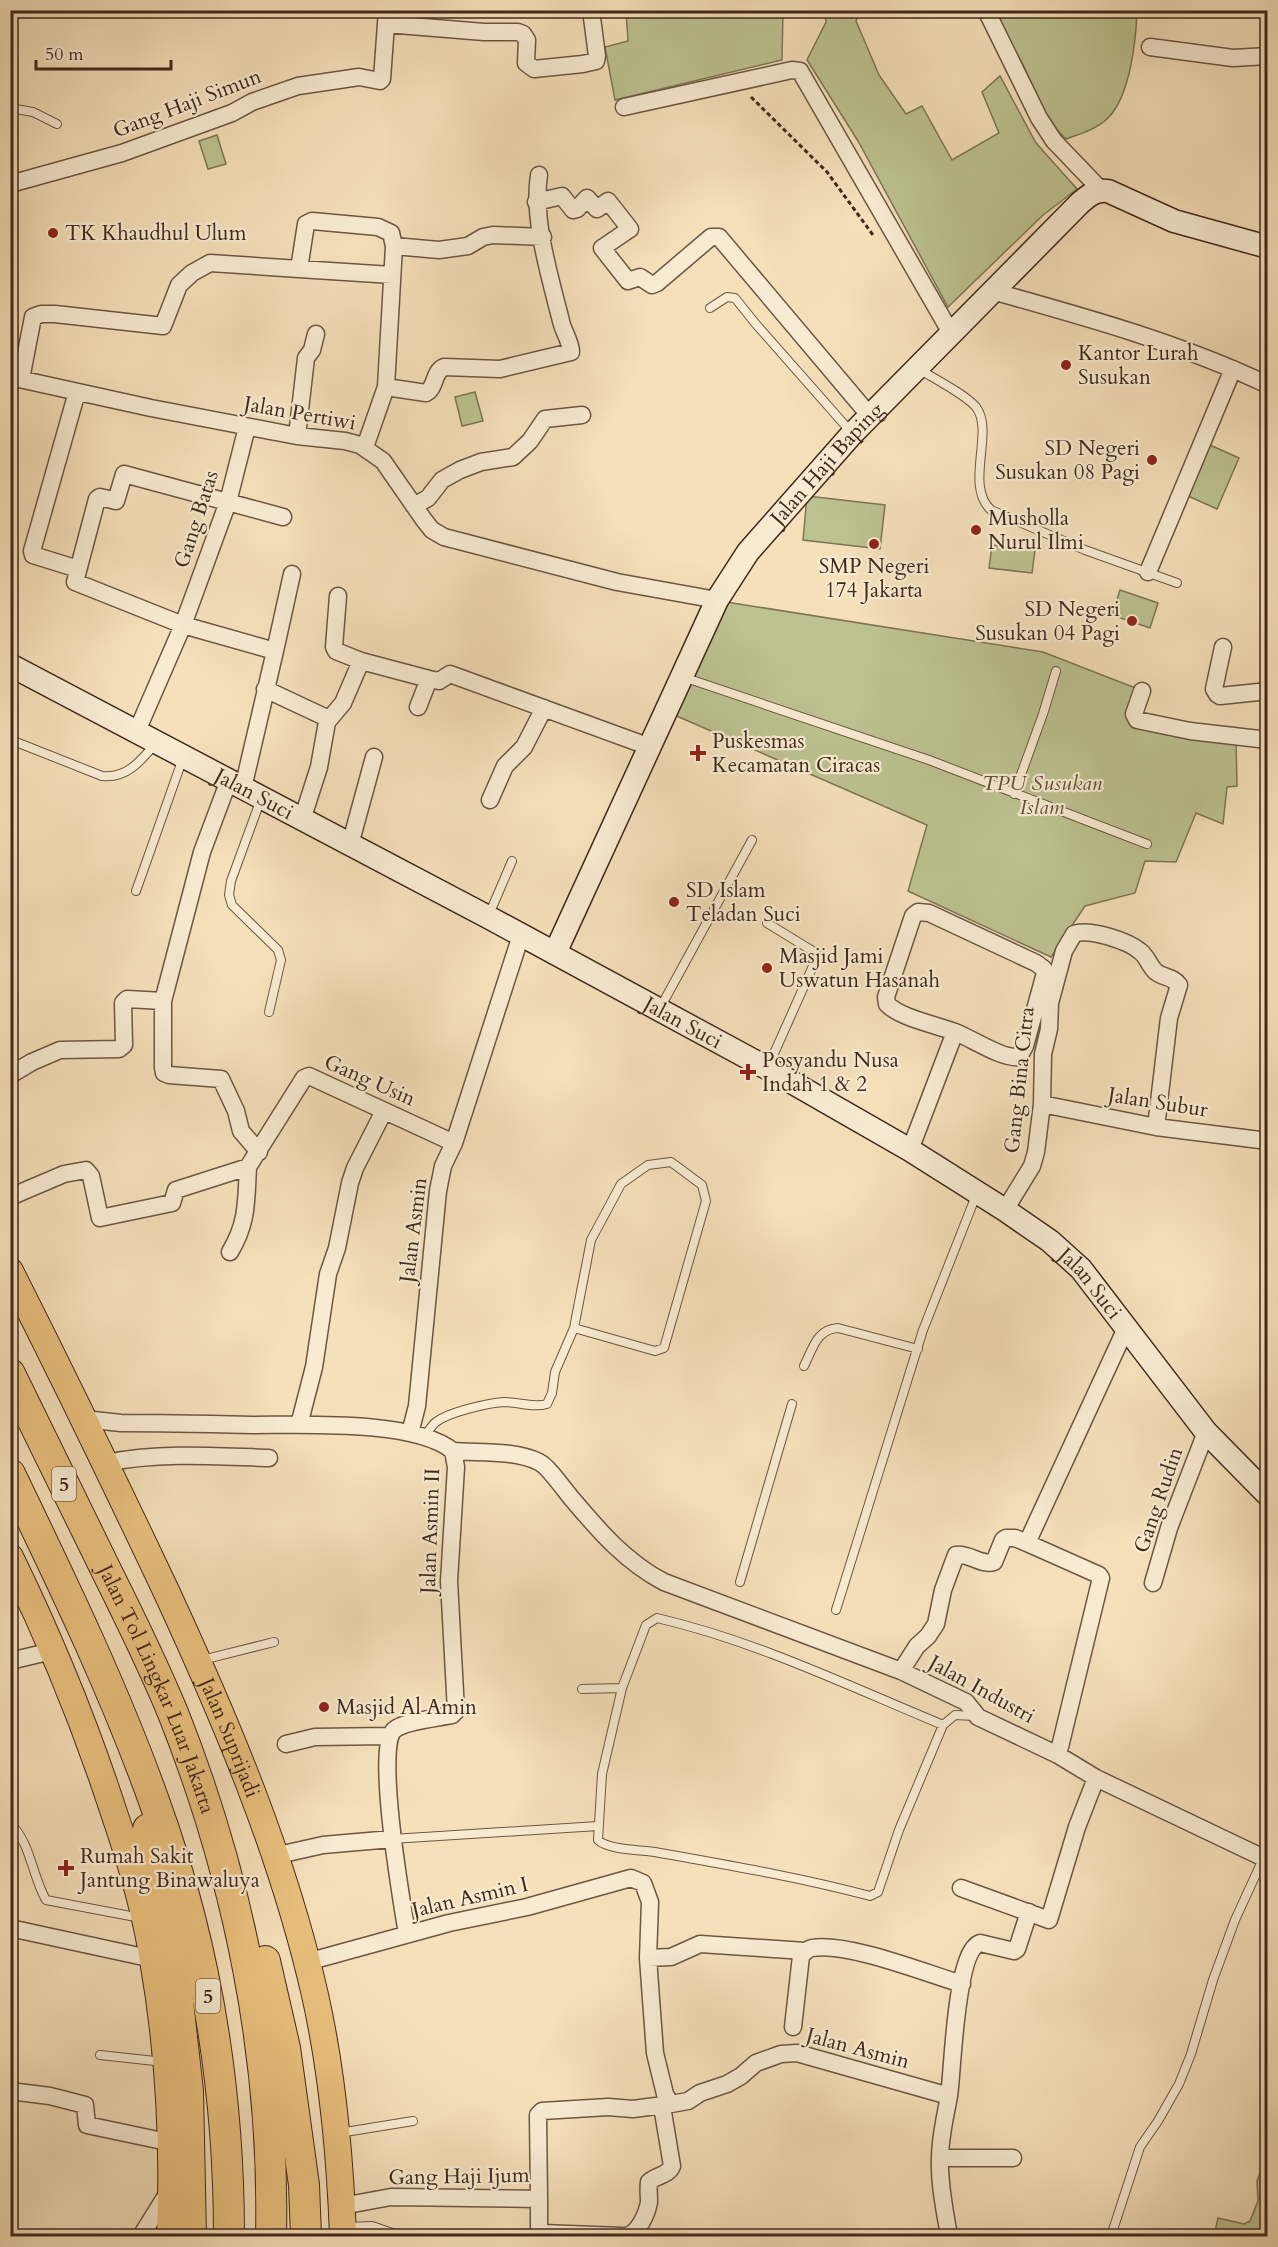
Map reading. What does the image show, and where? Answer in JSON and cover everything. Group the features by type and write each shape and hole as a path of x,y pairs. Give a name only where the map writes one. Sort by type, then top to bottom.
{"highway":[{"name":"Jalan Tol Lingkar Luar Jakarta","path":"10,1374 153,1668 192,1762 217,1842 248,1966 264,2070 272,2175 271,2236"},
{"name":"Jalan Tol Lingkar Luar Jakarta","path":"10,1474 91,1644 140,1763 169,1848 193,1931 209,2003 223,2093 228,2165 229,2236"},
{"path":"192,1762 234,1844 252,1904 285,2048 304,2185 306,2236"},
{"path":"140,1763 154,1874 174,1966 188,2091 191,2236"}],"main road":[{"name":"Jalan Suprijadi","path":"10,1271 106,1463 242,1761 307,1962 323,2034 338,2133 342,2224"},
{"path":"10,1557 97,1761 135,1879 145,1918 167,2062 172,2143 170,2236"}],"street":[{"path":"386,17 484,32 518,32 523,34 527,40 526,63 534,69 596,61 591,10"},
{"path":"986,10 1039,118 1054,141 1101,190 1116,193 1174,221 1268,247"},
{"name":"Gang Haji Simun","path":"10,184 123,153 298,86 359,77 380,81 382,79 386,17"},
{"path":"1150,47 1233,58 1268,56"},
{"path":"624,107 792,70 800,71 951,333"},
{"path":"386,387 426,393 431,390 438,372 444,367 500,369 570,352 571,347 562,329 536,202 539,175"},
{"name":"Jalan Haji Baping","path":"555,953 717,600 748,552 852,434 1080,203 1101,190"},
{"path":"536,202 562,196 573,210 577,209 587,198 597,209 609,201 630,229 602,249 628,281 640,277 652,285 657,284 711,237 718,237 870,416"},
{"path":"299,269 306,224 312,220 378,227 391,233 394,246 386,387 365,447"},
{"path":"394,246 439,250 468,246 483,237 493,235 543,237"},
{"path":"16,378 33,317 41,314 56,314 163,326 178,285 192,273 210,263 392,275"},
{"path":"992,291 1112,326 1233,369 1268,385"},
{"path":"297,436 306,358 312,350 316,333"},
{"path":"1148,572 1233,369"},
{"name":"Jalan Pertiwi","path":"16,378 247,427 297,436 345,441 365,447 383,461 432,530 459,542 616,582 717,600"},
{"path":"77,392 32,551 33,555 78,569"},
{"path":"414,506 428,498 442,480 460,471 481,462 513,457 530,441 545,419 582,415"},
{"name":"Gang Batas","path":"137,731 183,625 228,502 247,427"},
{"path":"275,651 183,625 76,583 74,577 97,499 100,497 116,501 124,474 283,517"},
{"path":"259,1152 241,1131 236,1111 221,1079 196,1076 187,1078 165,1073 163,1068 163,1000 202,852 245,789 265,689 292,574"},
{"path":"339,596 334,649 361,661 429,679 439,681 450,675 650,747"},
{"path":"1223,647 1214,689 1217,694 1220,696 1268,691"},
{"path":"302,820 319,767 328,719 343,703 361,661"},
{"name":"Jalan Suci","path":"10,665 488,917 767,1068 978,1192 1050,1240 1068,1256 1206,1432 1268,1495"},
{"path":"418,707 429,679"},
{"path":"265,689 328,719"},
{"path":"1142,691 1134,714 1137,720 1190,731 1268,740"},
{"path":"490,800 505,766 524,747 544,708"},
{"path":"350,845 374,757"},
{"path":"918,912 929,913 1041,966 1045,973 1020,1057 1008,1056 955,1032 897,1011 886,1001 913,916 918,912"},
{"name":"Gang Bina Citra","path":"1005,1210 1032,1166 1038,1145 1043,1054 1050,1003 1064,951 1070,938 1078,932 1091,932 1131,945 1143,952 1157,973 1178,982 1179,988 1169,1018 1156,1127"},
{"name":"Jalan Asmin","path":"417,1435 417,1406 438,1191 443,1166 454,1143 521,935"},
{"path":"10,1075 60,1050 119,1049 124,1045 123,1004 127,999 163,1000"},
{"path":"1032,1016 1049,1019"},
{"path":"910,1150 955,1032"},
{"name":"Gang Usin","path":"248,1167 306,1077 454,1143"},
{"name":"Jalan Subur","path":"1042,1104 1156,1127 1268,1141"},
{"path":"299,1425 314,1367 328,1274 337,1248 355,1168 384,1111"},
{"path":"10,1197 64,1174 86,1170 91,1176 101,1218 172,1203 176,1190 248,1167 245,1219 238,1239 230,1252"},
{"path":"1027,1543 1126,1328"},
{"name":"Jalan Asmin II","path":"84,1419 121,1423 372,1428 417,1435 447,1445 453,1450 456,1467 448,1581 456,1711 452,1715 399,1726 389,1736"},
{"name":"Gang Rudin","path":"1153,1583 1169,1528 1206,1432"},
{"name":"Jalan Industri","path":"453,1450 516,1455 541,1463 623,1556 642,1570 664,1582 901,1671 966,1702 978,1717 1058,1755 1096,1778 1265,1859"},
{"path":"106,1463 125,1459 196,1456 269,1458"},
{"path":"901,1671 917,1646 936,1624 943,1590 956,1555 962,1554 989,1564 994,1562 1003,1540 1015,1538 1100,1575 1058,1755"},
{"path":"10,1661 52,1651"},
{"path":"286,1744 315,1737 389,1736 387,1751 392,1839 407,1934"},
{"path":"961,1888 1046,1920 1050,1918 1077,1827 1096,1778"},
{"path":"274,1856 323,1845 392,1839"},
{"name":"Jalan Asmin I","path":"307,1962 407,1934 527,1907 631,1878 643,1883 650,1902 648,1958"},
{"path":"949,2236 940,2176 940,2158 943,2119 949,2096 953,2039 970,1950 980,1943 1014,1951 1029,1912"},
{"path":"10,1928 153,1959"},
{"path":"539,2199 539,2228 542,2233 631,2235 637,2230 649,2203 649,2182 668,2172 672,2166 667,2105 655,2053 648,1958 671,1957 700,1944 805,1951"},
{"path":"793,2027 801,1956 811,1948 848,1950 962,1984"},
{"name":"Jalan Asmin","path":"667,2105 688,2101 700,2093 727,2084 756,2063 781,2054 797,2053 949,2096"},
{"path":"10,2091 50,2096 85,2105 87,2126 172,2143"},
{"name":"Gang Haji Ijum","path":"342,2224 391,2198 539,2199 538,2115 542,2111 608,2106 633,2109 667,2105"},
{"path":"940,2158 1013,2158"},
{"path":"141,2236 172,2188"}],"lane":[{"path":"10,108 33,112 57,124"},
{"path":"710,309 727,297 735,298 754,323 852,434"},
{"path":"917,368 968,400 978,410 981,422 980,492 984,503 991,510 1084,550 1177,583"},
{"path":"1014,794 1056,671"},
{"path":"683,677 929,760 1147,844"},
{"path":"16,741 102,776 112,777 124,774 131,769 157,741"},
{"path":"136,891 183,756"},
{"path":"245,789 229,895 232,905 278,950 281,960 269,1012"},
{"path":"659,1010 752,840"},
{"path":"488,917 512,861"},
{"path":"767,923 816,953 817,957 767,1068"},
{"path":"417,1435 442,1418 477,1408 504,1402 540,1406 547,1404 552,1393 555,1372 574,1328 591,1240 621,1184 648,1165 671,1162 702,1185 706,1201 664,1348 655,1351 574,1328"},
{"path":"836,1610 923,1330 978,1192"},
{"path":"804,1366 818,1337 830,1328 918,1348"},
{"path":"740,1582 792,1404"},
{"path":"943,1725 778,1656 700,1628 657,1618 646,1625 622,1688 603,1774 597,1835 600,1843 612,1846 778,1874 870,1896 878,1893 899,1830 943,1725 956,1715 966,1714 978,1717"},
{"path":"198,1661 274,1642"},
{"path":"582,1689 622,1688"},
{"path":"10,1823 20,1832 46,1900 116,1915 145,1918"},
{"path":"392,1839 598,1826"},
{"path":"1111,2236 1140,2147 1179,2084 1232,1929 1265,1859"},
{"path":"100,2055 167,2062"},
{"path":"338,2133 413,2121"},
{"path":"342,2224 372,2226 401,2236"}],"path":[{"path":"743,81 752,99 827,172 877,241 881,241 892,232"},
{"path":"903,2236 938,2236"}],"green space":[{"path":"626,11 783,11 782,60 615,100 605,47 628,41"},
{"path":"825,11 860,11 856,21 879,75 906,114 922,106 952,160 999,133 982,92 1000,76 1036,143 1077,189 1042,216 948,307 858,141 807,60 826,22"},
{"path":"992,11 1137,11 1127,82 1116,108 1108,118 1094,128 1066,139 1050,123 1023,65"},
{"path":"217,135 226,164 208,169 199,141"},
{"path":"475,392 483,421 462,426 455,397"},
{"path":"1210,445 1239,458 1217,509 1188,496"},
{"path":"807,496 885,505 880,549 803,540"},
{"path":"992,545 1035,550 1032,573 989,568"},
{"path":"1120,590 1158,603 1150,628 1112,615"},
{"name":"TPU Susukan Islam","path":"720,601 1043,652 1138,689 1130,714 1236,739 1237,786 1227,787 1223,824 1196,813 1176,862 1145,861 1135,893 1085,906 1051,957 908,891 927,825 672,714"},
{"path":"1261,2170 1267,2170 1267,2236 1214,2236 1218,2218 1244,2224 1250,2221 1258,2201 1257,2181"}],"place":[{"name":"TK Khaudhul Ulum","path":"53,233"},
{"name":"Kantor Lurah Susukan","path":"1066,365"},
{"name":"SD Negeri Susukan 08 Pagi","path":"1152,460"},
{"name":"Musholla Nurul Ilmi","path":"976,530"},
{"name":"SMP Negeri 174 Jakarta","path":"874,544"},
{"name":"SD Negeri Susukan 04 Pagi","path":"1132,621"},
{"name":"Puskesmas Kecamatan Ciracas","path":"698,753"},
{"name":"SD Islam Teladan Suci","path":"674,902"},
{"name":"Masjid Jami Uswatun Hasanah","path":"767,968"},
{"name":"Posyandu Nusa Indah 1 & 2","path":"748,1072"},
{"name":"Masjid Al Amin","path":"324,1707"},
{"name":"Rumah Sakit Jantung Binawaluya","path":"66,1868"}]}
